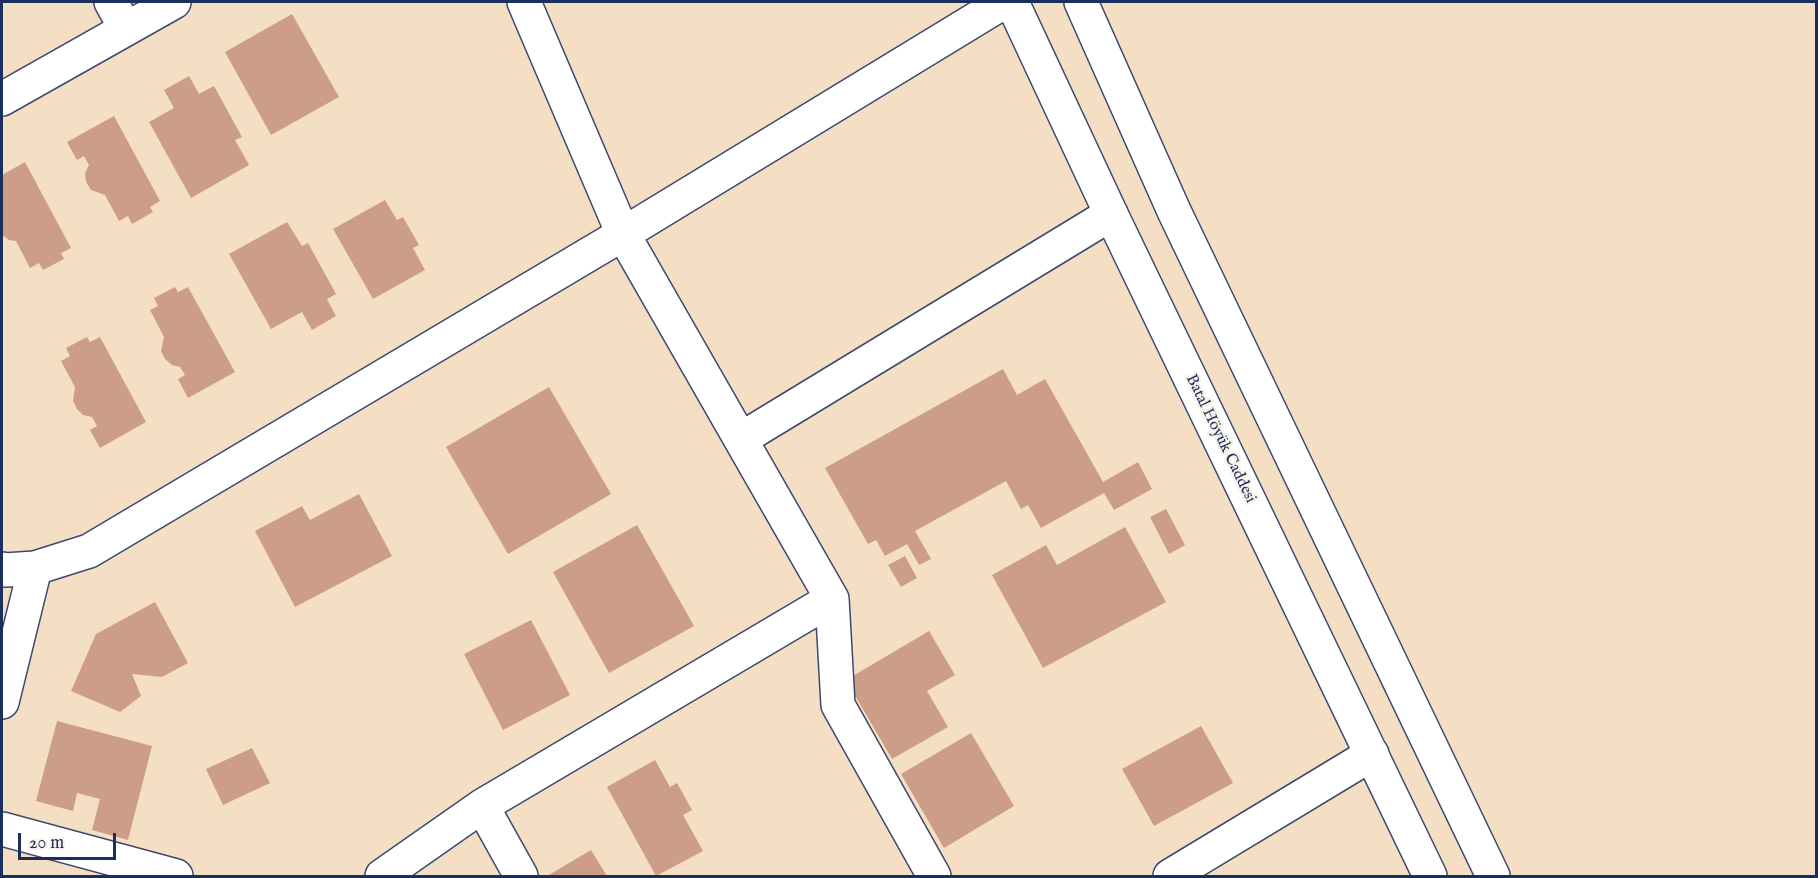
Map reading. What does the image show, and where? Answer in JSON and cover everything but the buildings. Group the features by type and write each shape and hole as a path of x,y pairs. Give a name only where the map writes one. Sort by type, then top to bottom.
{"street":[{"path":"2,99 118,15 174,2"},
{"path":"524,2 623,234 832,599 838,705 934,876"},
{"path":"2,569 35,568 89,551 623,234 1004,2"},
{"name":"Batal Höyük Caddesi","path":"1011,2 1430,876"},
{"path":"1081,2 1174,211 1493,876"},
{"path":"741,440 1111,214"},
{"path":"2,702 35,568"},
{"path":"382,876 482,806 832,599"},
{"path":"1170,876 1372,754"},
{"path":"482,806 521,876"},
{"path":"2,829 176,876"}]}
